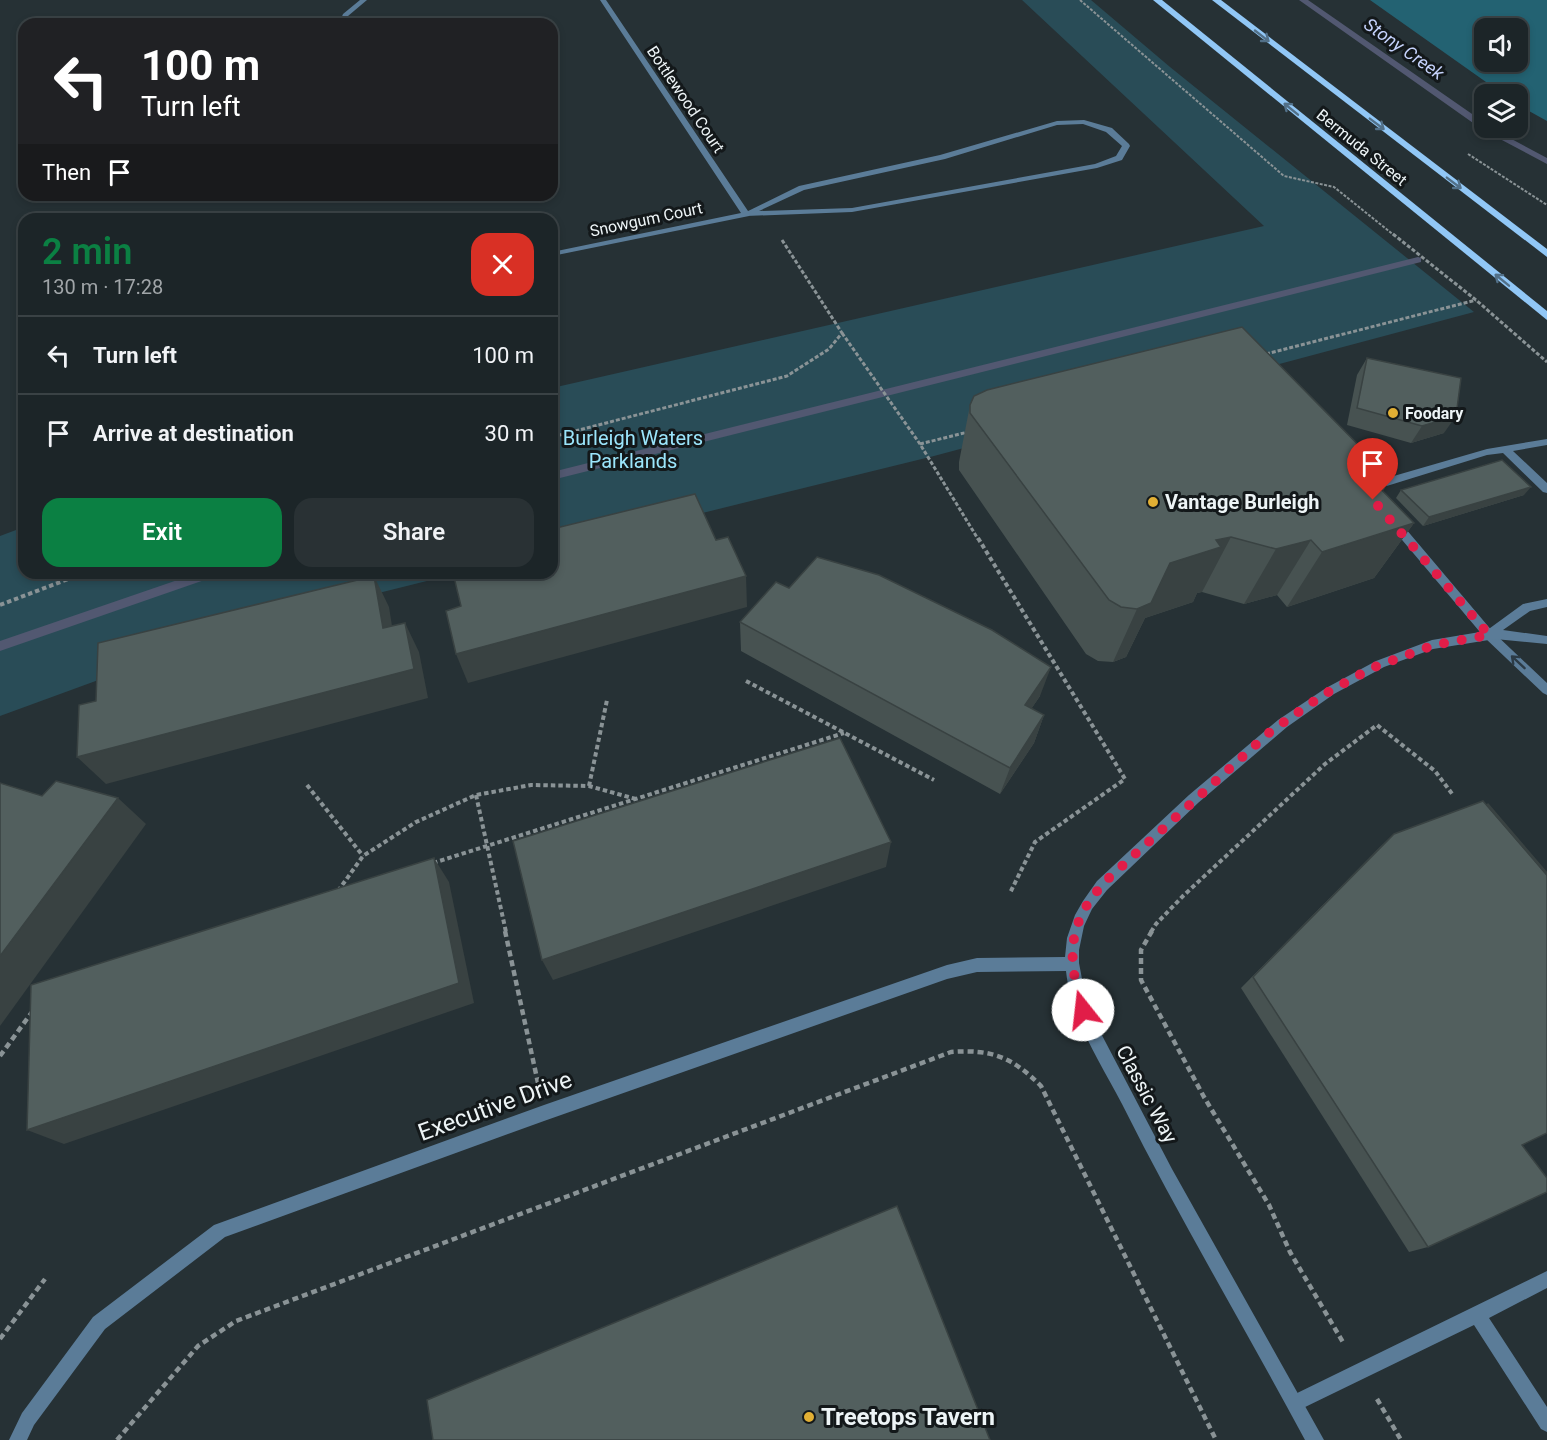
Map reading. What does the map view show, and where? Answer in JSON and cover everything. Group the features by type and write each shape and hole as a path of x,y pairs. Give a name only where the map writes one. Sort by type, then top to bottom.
{"main road":[{"name":"Bermuda Street","path":"1158,0 1547,317"},
{"name":"Bermuda Street","path":"1216,0 1547,254"}],"street":[{"path":"344,18 363,0"},
{"name":"Bottlewood Court","path":"603,0 746,214"},
{"path":"1057,123 1092,124 1109,130 1126,146 1119,158 1097,166 852,210 746,214 801,188 942,157 1057,123"},
{"name":"Snowgum Court","path":"558,253 746,214"},
{"path":"1372,493 1375,486 1381,482 1504,448 1547,442"},
{"path":"1504,448 1547,489"},
{"path":"1385,514 1413,543 1489,635 1547,690"},
{"name":"Classic Way","path":"1489,635 1527,607 1547,603"},
{"name":"Classic Way","path":"1315,1440 1137,1120 1083,1010 1072,964 1073,938 1079,916 1093,894 1271,731 1323,695 1372,668 1434,645 1489,635 1547,640"},
{"name":"Executive Drive","path":"18,1440 28,1419 99,1323 220,1231 544,1113 947,972 977,964 1072,964"},
{"path":"1295,1403 1359,1370 1478,1316 1547,1279"},
{"path":"1478,1316 1547,1423"}],"path":[{"path":"1080,0 1284,176 1330,185 1476,300 1547,362"},
{"path":"746,214 774,228 842,333 920,444 1125,779 1035,842 1010,893"},
{"path":"1256,357 1476,300"},
{"path":"558,435 787,376 829,349 842,333"},
{"path":"920,444 978,429"},
{"path":"0,605 68,579"},
{"path":"746,681 934,780"},
{"path":"589,786 607,700"},
{"path":"1401,1440 1290,1252 1269,1205 1204,1097 1141,980 1141,950 1156,924 1198,882 1325,764 1377,725 1435,771 1453,795"},
{"path":"422,867 844,733"},
{"path":"346,891 335,894 363,856 416,822 476,795 531,784 589,786 636,799"},
{"path":"307,785 363,856"},
{"path":"476,795 544,1113"},
{"path":"0,1056 38,1003"},
{"path":"117,1440 198,1346 236,1321 951,1052 972,1050 993,1052 1022,1066 1041,1086 1216,1440"},
{"path":"0,1340 45,1278"}],"green space":[{"name":"Burleigh Waters Parklands","path":"1022,0 1091,0 1170,67 1474,312 934,456 558,549 558,387 1264,226"},
{"path":"18,529 18,579 435,579 246,626 0,716 0,536"}],"shaded area":[{"path":"1370,0 1547,0 1547,121 1528,111 1528,84 1489,84"}],"building":[{"name":"Vantage Burleigh","path":"1242,327 1391,478 1375,483 1414,523 1322,552 1311,540 1276,549 1231,537 1216,540 1221,547 1170,563 1151,603 1137,609 1121,607 1109,600 970,413 970,405 974,396 987,390"},
{"path":"1367,358 1461,378 1456,416 1422,426 1357,408"},
{"path":"1502,460 1531,487 1429,517 1401,490"},
{"path":"695,494 716,540 728,537 746,576 456,654 446,611 461,606 454,579 558,579 558,528"},
{"path":"817,557 879,575 992,630 1051,667 1025,705 1044,715 1010,768 740,622 776,582 789,588"},
{"path":"362,579 375,579 383,628 405,623 414,669 77,757 79,705 96,701 98,643"},
{"path":"840,738 891,842 542,960 513,841"},
{"path":"56,781 118,798 0,956 0,783 42,796"},
{"path":"1483,801 1547,875 1547,1133 1522,1145 1547,1178 1547,1192 1428,1247 1253,977 1394,834"},
{"path":"1487,805 1547,873 1547,875"},
{"path":"434,858 459,983 27,1130 31,985"},
{"path":"897,1206 990,1440 433,1440 427,1400"}],"waterway":[{"name":"Stony Creek","path":"1303,0 1474,119"},
{"name":"Stony Creek","path":"1504,138 1547,161"},
{"path":"558,475 1418,260"},
{"path":"0,646 195,579"}],"place":[{"name":"Foodary","path":"1393,413"},
{"name":"Vantage Burleigh","path":"1153,502"},
{"name":"Treetops Tavern","path":"809,1417"}],"route":[{"path":"1083,1010 1075,986 1072,964 1073,938 1079,916 1093,894 1111,876 1271,731 1323,695 1372,668 1434,645 1489,635 1413,543 1373,500"}]}
